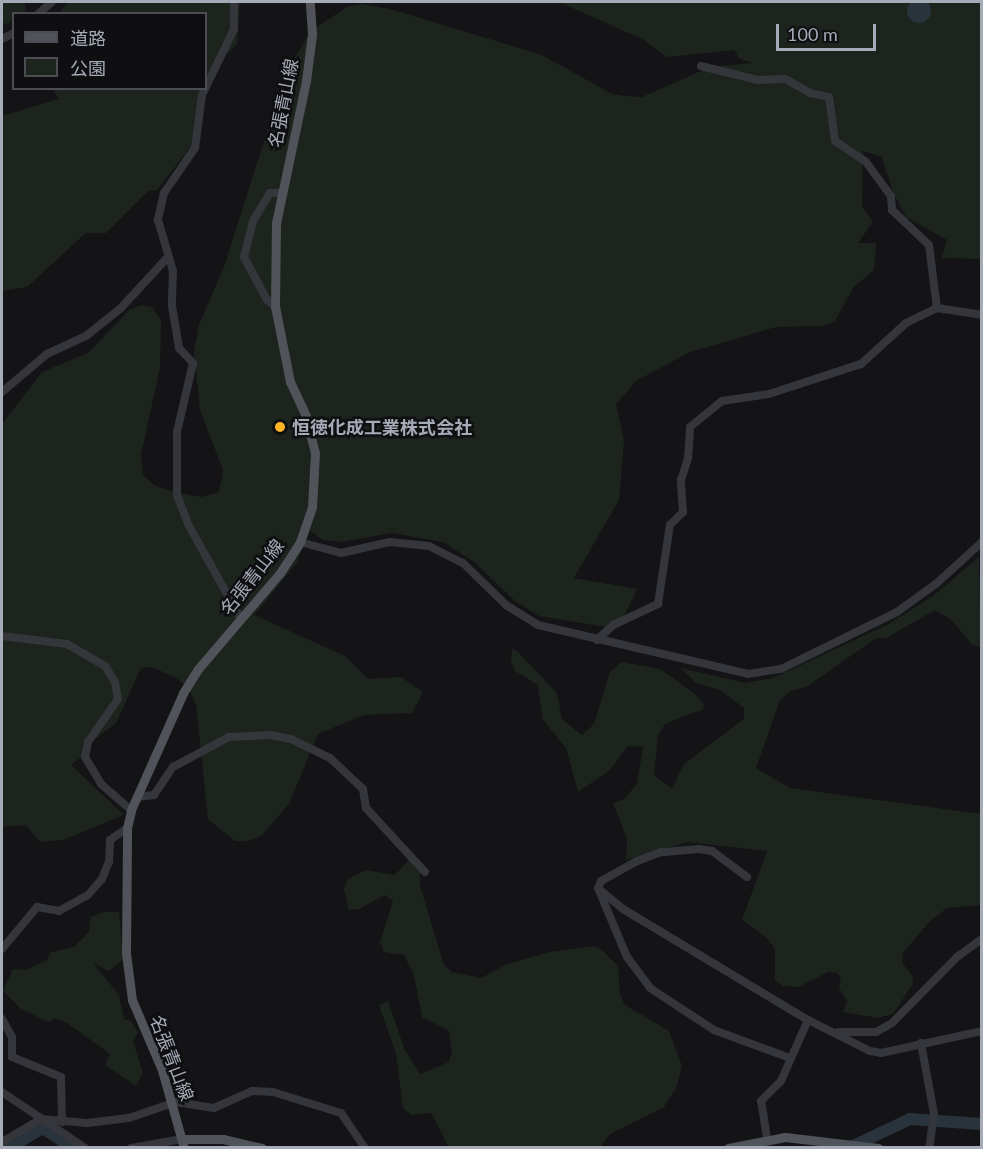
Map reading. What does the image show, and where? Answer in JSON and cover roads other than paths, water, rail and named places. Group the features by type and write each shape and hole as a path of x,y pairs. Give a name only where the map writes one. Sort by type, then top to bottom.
{"main road":[{"name":"名張青山線","path":"183,1143 173,1103 132,1000 126,953 127,828 131,810 183,693 198,669 241,619 300,542 315,491 315,453 306,416 291,382 275,306 276,223 306,81 312,34 310,2"},
{"path":"728,1148 767,1138 847,1141 875,1147"},
{"path":"183,1143 223,1139 262,1148"}],"street":[{"path":"40,12 52,2"},
{"path":"207,85 234,29 234,2"},
{"path":"701,66 758,80 785,79 810,93 829,97 835,141 870,167 891,196 892,210 929,245 937,308"},
{"path":"204,90 195,148 172,178 160,204 159,235 173,271 172,306 179,348 193,363 177,432 177,495 189,526 241,619"},
{"path":"275,306 267,300 244,257 253,221 270,193 281,193"},
{"path":"2,392 47,354 86,336 120,309 168,257"},
{"path":"597,640 613,625 658,604 670,525 682,512 681,480 688,458 690,427 722,402 769,394 861,364 906,323 937,308 981,315"},
{"path":"300,542 314,549 341,553 390,542 435,548 463,563 523,618 597,640 733,673 774,671 908,605 981,542"},
{"path":"2,636 67,645 105,666 115,682 118,699 88,742 85,757 108,792 131,810"},
{"path":"137,796 152,796 173,767 229,737 270,735 291,739 330,758 363,789 366,808 425,872"},
{"path":"2,949 37,907 59,911 96,887 110,862 110,840 127,828"},
{"path":"598,888 602,881 638,861 661,852 699,849 712,851 747,877"},
{"path":"598,888 623,909 808,1020 881,1053 981,1031"},
{"path":"598,888 627,957 650,988 714,1030 790,1058"},
{"path":"836,1032 876,1032 892,1023 957,957 981,939"},
{"path":"2,1019 12,1037 12,1057 61,1077 62,1122"},
{"path":"767,1138 761,1101 781,1080 808,1020"},
{"path":"921,1043 934,1114 929,1148"},
{"path":"2,1142 41,1119 62,1122 129,1118 173,1103 214,1108 252,1091 286,1093 341,1113 365,1148"},
{"path":"2,1092 85,1148"},
{"path":"131,1148 183,1143"}],"waterway":[{"path":"849,1148 910,1119 982,1124"},
{"path":"10,1147 43,1128 73,1148"}],"place":[{"name":"恒徳化成工業株式会社","path":"280,427"}]}
